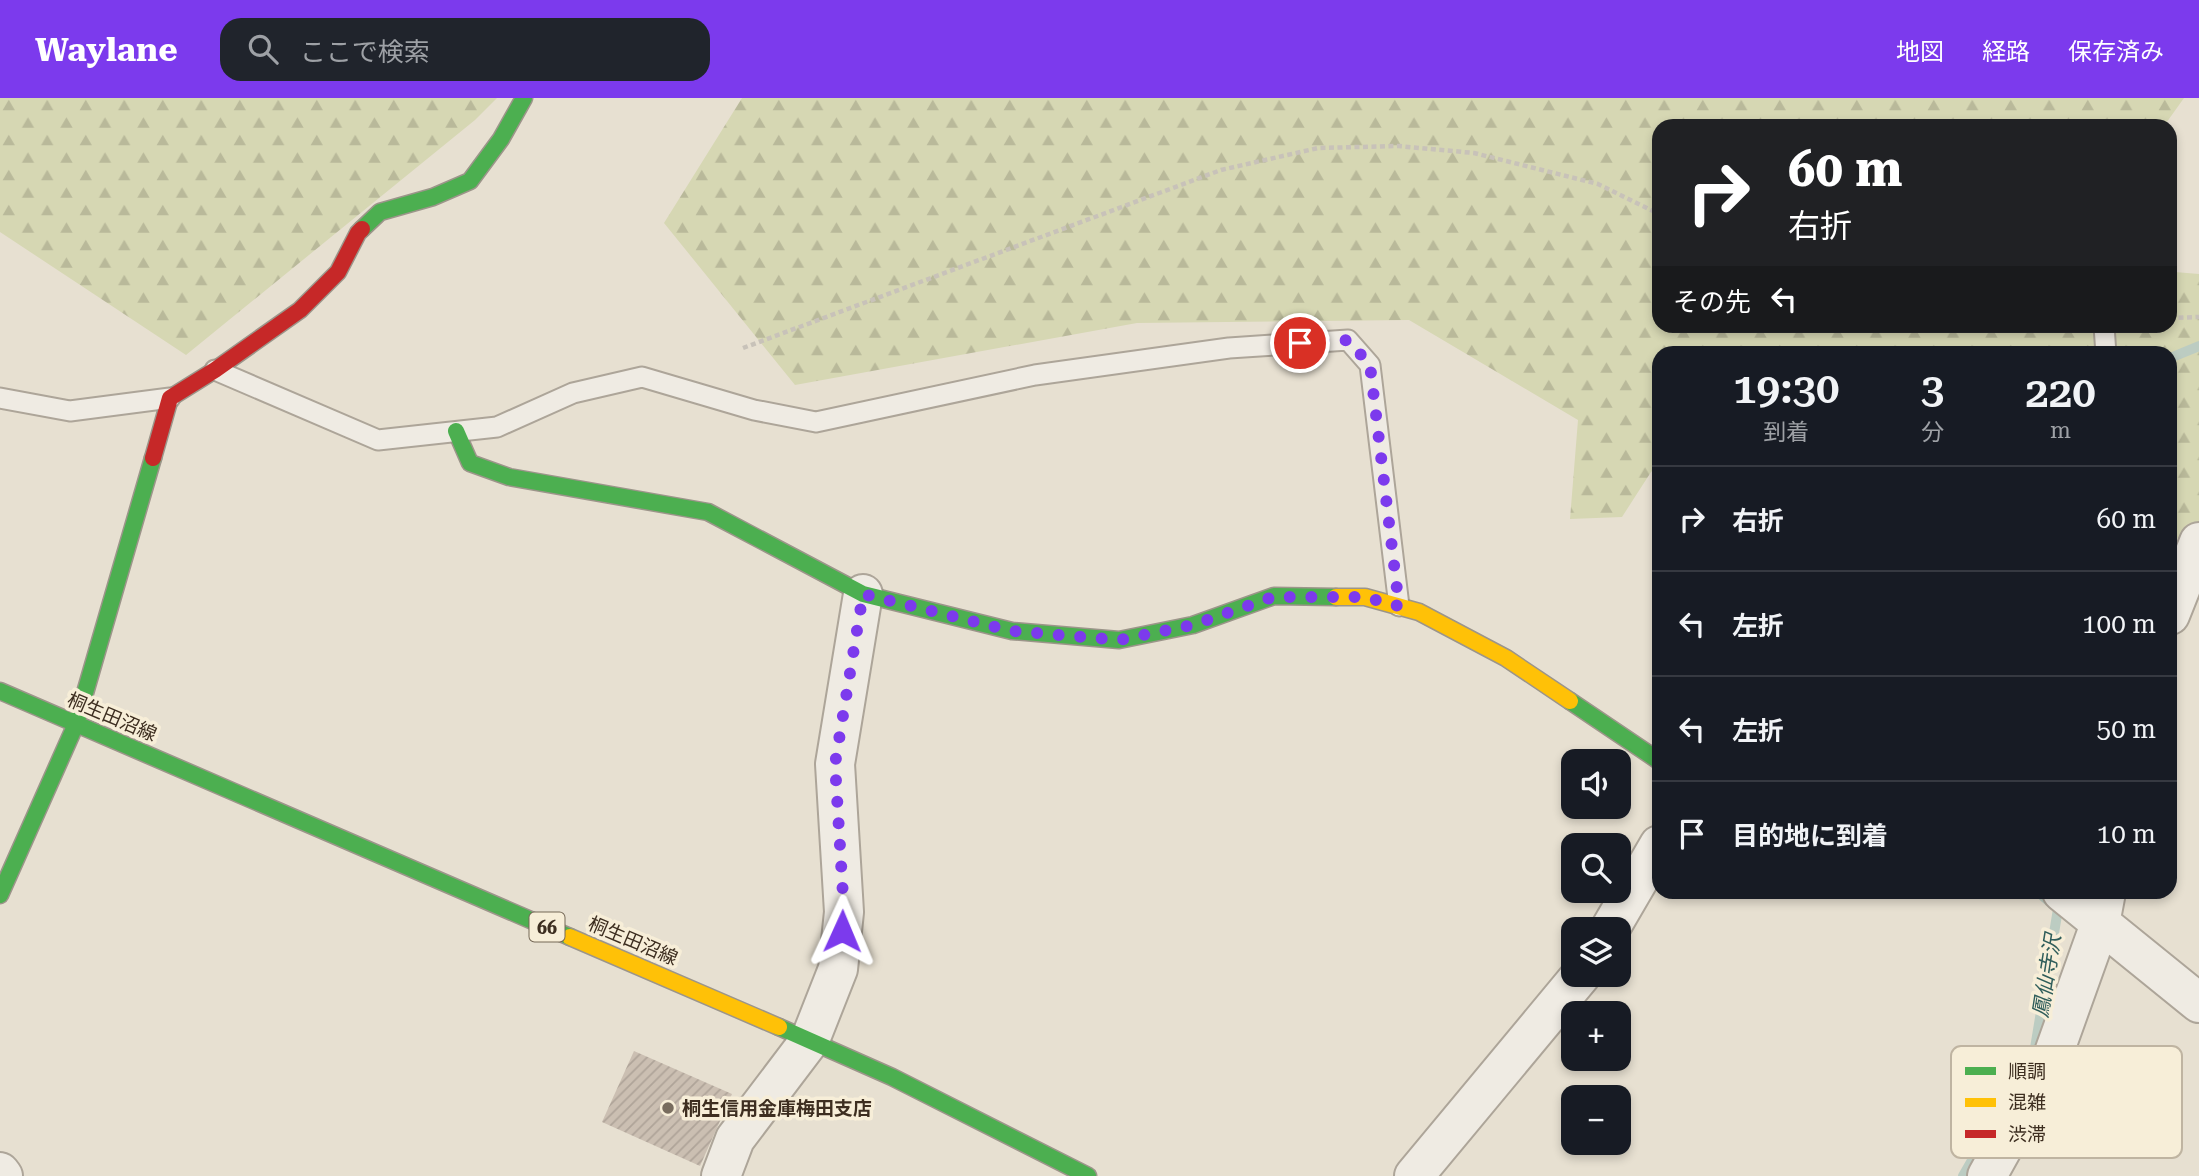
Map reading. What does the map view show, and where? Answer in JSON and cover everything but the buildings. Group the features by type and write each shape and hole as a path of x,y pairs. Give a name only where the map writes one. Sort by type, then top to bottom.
{"street":[{"path":"0,895 76,724 170,398 300,310 338,272 358,233 380,212 433,197 470,181 501,139 524,98"},
{"path":"456,431 470,463 509,477 708,512 863,594 1012,631 1119,640 1193,625 1273,597 1364,597 1399,606 1419,612 1506,658 1652,756"},
{"path":"2177,597 2199,542"},
{"path":"721,1176 735,1139 810,1040 838,969 844,912 835,764 863,594"},
{"name":"桐生田沼線","path":"0,691 810,1040 892,1077 1088,1176"},
{"path":"1617,917 1652,857"},
{"path":"2080,899 2103,908 2199,1003"},
{"path":"2056,1046 2103,908"},
{"path":"1414,1176 1571,987"},
{"path":"1987,1176 1997,1158"}],"lane":[{"path":"215,370 378,440 497,427 573,393 642,377 754,410 816,422 1035,375 1229,348 1348,340 1370,365 1399,606"},
{"path":"0,398 70,411 170,398"}],"path":[{"path":"743,348 1221,170 1318,148 1398,146 1474,153 1598,184 1652,211"},
{"path":"2177,318 2199,317"}],"green space":[{"path":"0,98 497,98 475,120 186,355 0,232"},
{"path":"742,98 2184,98 2169,119 1652,119 1652,333 2177,333 2177,272 2199,274 2199,577 2177,538 2177,346 1652,346 1652,471 1622,517 1570,519 1578,420 1409,320 1137,323 795,385 664,223"}],"waterway":[{"name":"鳳仙寺沢","path":"2177,355 2199,346"},
{"name":"鳳仙寺沢","path":"2035,1046 2058,909 2046,899"},
{"name":"鳳仙寺沢","path":"1963,1176 1973,1158"}],"traffic: fast":[{"path":"362,229 380,212 433,197 470,181 501,139 524,98"},
{"path":"456,431 470,463 509,477 708,512 863,594 1012,631 1119,640 1193,625 1274,596 1336,597"},
{"path":"0,895 76,724 153,458"},
{"path":"0,691 570,937"},
{"path":"1570,701 1652,756"},
{"path":"779,1027 892,1077 1088,1176"}],"traffic: slow":[{"path":"1336,597 1365,597 1419,612 1506,658 1570,701"},
{"path":"570,937 779,1027"}],"traffic: jam":[{"path":"153,458 170,398 300,310 338,272 362,229"}],"place":[{"name":"桐生信用金庫梅田支店","path":"668,1108"}],"route":[{"path":"842,931 844,912 835,764 863,594 1012,631 1119,640 1193,625 1273,597 1364,597 1399,606 1370,365 1348,340 1300,343"}]}
